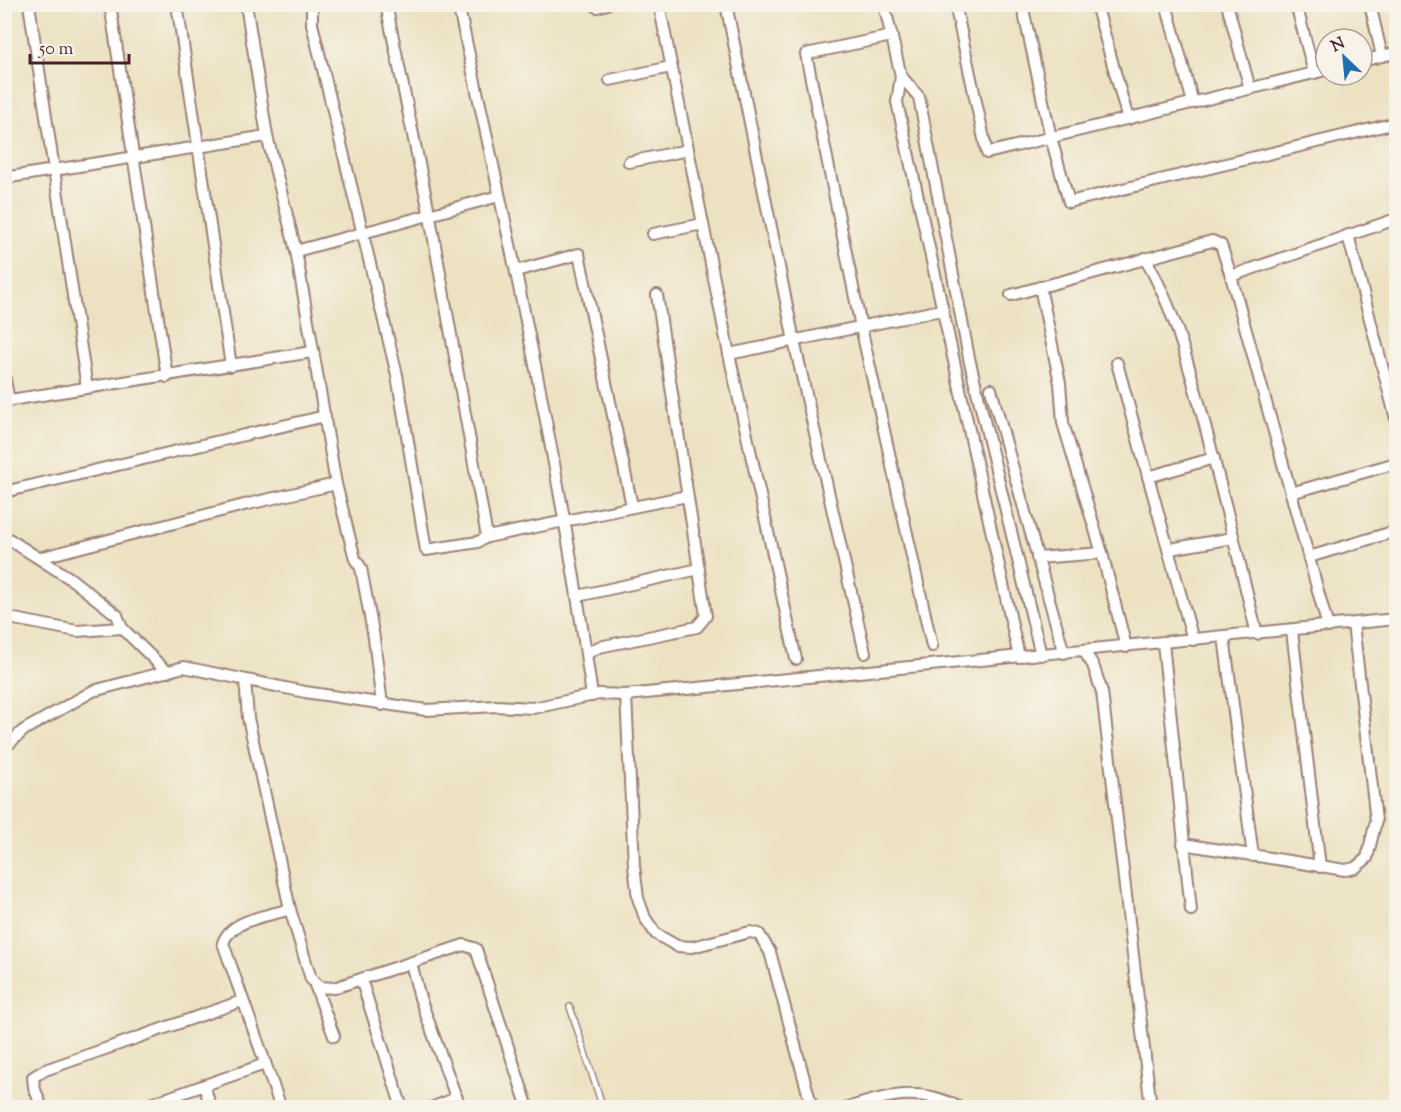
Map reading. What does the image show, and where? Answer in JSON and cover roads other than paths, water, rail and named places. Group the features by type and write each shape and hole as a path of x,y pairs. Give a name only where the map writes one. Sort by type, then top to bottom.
{"street":[{"path":"29,4 56,170 87,388"},
{"path":"110,4 167,377"},
{"path":"177,4 231,366"},
{"path":"246,4 267,136 296,251 336,484 355,559 361,568 374,638 382,705"},
{"path":"312,4 312,24 397,375 426,550 478,542 487,537 687,496"},
{"path":"386,4 430,217 487,537"},
{"path":"458,4 516,271 578,596 592,696"},
{"path":"659,4 729,354 796,659"},
{"path":"726,4 794,341 865,653"},
{"path":"884,4 901,76 897,102 1019,657"},
{"path":"955,4 987,153 1314,73 1296,4"},
{"path":"1022,4 1051,138 1069,202 1396,123"},
{"path":"1096,4 1128,119"},
{"path":"1166,4 1193,103"},
{"path":"1227,4 1250,89"},
{"path":"1370,4 1382,56"},
{"path":"892,36 806,54 861,327 932,646"},
{"path":"1374,58 1394,53 1396,60"},
{"path":"610,80 671,67"},
{"path":"901,76 919,97 969,358 1041,655"},
{"path":"4,178 267,136"},
{"path":"629,162 688,150"},
{"path":"296,251 364,235 500,196"},
{"path":"1231,276 1396,219"},
{"path":"653,234 703,224"},
{"path":"1348,235 1396,419"},
{"path":"1011,295 1212,241 1221,245 1328,627"},
{"path":"516,271 579,254 632,506"},
{"path":"1145,258 1172,309 1214,458 1257,634"},
{"path":"1040,287 1060,383 1063,423 1102,553 1126,647"},
{"path":"586,654 599,647 697,627 706,616 657,295"},
{"path":"729,354 941,310"},
{"path":"4,375 7,401 312,352"},
{"path":"1117,363 1194,640"},
{"path":"991,389 1064,653"},
{"path":"4,492 325,416"},
{"path":"1149,477 1214,458"},
{"path":"1291,493 1396,463"},
{"path":"39,558 336,484"},
{"path":"1309,557 1396,531"},
{"path":"4,536 39,558 117,615 123,628 167,672"},
{"path":"1170,549 1233,538"},
{"path":"1037,558 1102,553"},
{"path":"578,596 699,569"},
{"path":"4,617 77,631 123,628"},
{"path":"4,748 24,730 93,692 184,668 382,705 426,710 496,706 532,708 592,696 626,695 1396,619"},
{"path":"1183,844 1345,870 1363,863 1371,850 1376,821 1353,624"},
{"path":"1292,631 1320,867"},
{"path":"1224,637 1253,856"},
{"path":"1163,643 1191,910"},
{"path":"1084,651 1094,665 1102,692 1151,1107"},
{"path":"245,680 248,718 290,909 311,979 334,1036"},
{"path":"626,695 634,866 638,898 645,918 656,934 677,946 692,947 750,932 759,934 765,940 812,1107"},
{"path":"281,1107 225,952 226,936 238,925 290,909"},
{"path":"315,985 334,988 464,945 476,949 528,1107"},
{"path":"411,963 420,998 458,1103 431,1107"},
{"path":"361,979 402,1107"},
{"path":"42,1107 34,1087 33,1077 45,1070 242,1001"},
{"path":"139,1107 265,1064"},
{"path":"204,1085 211,1107"},
{"path":"847,1107 878,1098 910,1093 935,1096 960,1107"}],"lane":[{"path":"570,1007 603,1107"}]}
